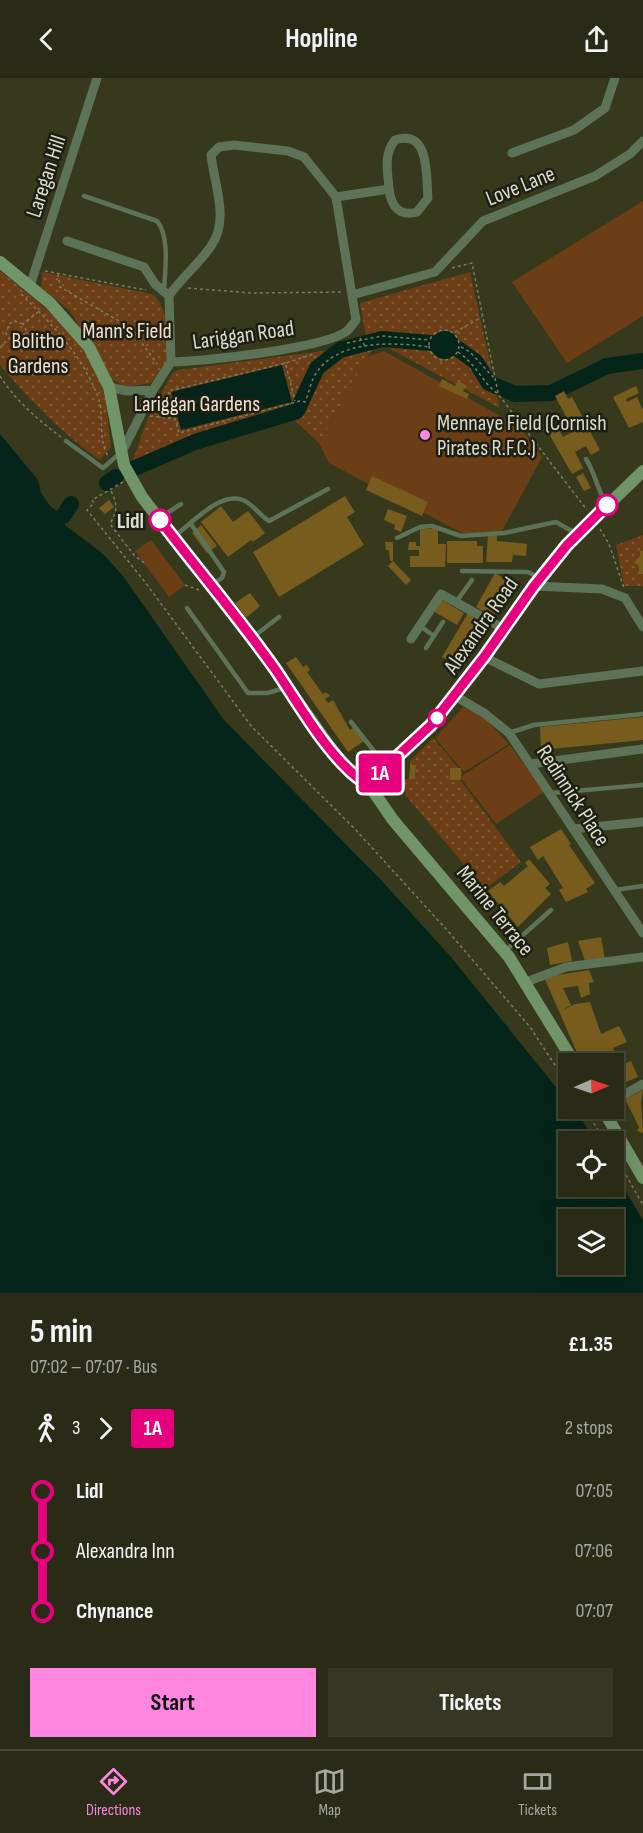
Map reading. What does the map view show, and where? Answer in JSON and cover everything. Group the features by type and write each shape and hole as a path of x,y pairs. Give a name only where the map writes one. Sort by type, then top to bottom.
{"street":[{"name":"Laregan Hill","path":"30,286 97,78"},
{"path":"512,153 574,130 605,108 615,78"},
{"path":"413,138 419,143 424,153 428,198 417,212 402,213 391,201 389,189 386,155 390,146 395,140 413,138"},
{"name":"Love Lane","path":"435,272 483,221 595,176 630,154 643,141"},
{"path":"166,294 212,245 219,229 220,202 211,155 219,147 234,145 288,151 304,157 336,197 389,189"},
{"name":"Lariggan Road","path":"122,452 153,390 171,362 192,362 290,348 346,332 356,320 336,197"},
{"path":"67,241 144,267 166,294 171,362"},
{"path":"0,262 69,322 88,347 109,387 122,452 131,479 344,765 362,781 364,789 373,791 378,784 375,777 367,776 362,781"},
{"path":"351,294 435,272"},
{"path":"109,387 127,391 153,390"},
{"name":"Alexandra Road","path":"375,777 431,725 484,657 537,582 577,535 641,474"},
{"path":"537,582 602,589 625,598 643,627"},
{"path":"411,639 441,594 504,629"},
{"path":"484,657 539,684 643,671"},
{"name":"Redinnick Place","path":"455,696 483,713 509,733 643,933"},
{"path":"531,764 643,749"},
{"name":"Marine Terrace","path":"373,791 393,820 504,951 526,982 568,1053"},
{"path":"573,829 643,822"},
{"path":"526,982 566,967 643,957"},
{"path":"624,1094 643,1084"},
{"path":"608,1119 643,1178"}],"lane":[{"path":"84,196 156,221 161,226 164,240 166,294"},
{"path":"66,441 103,468 122,452"},
{"path":"586,459 594,473 596,486 607,505"},
{"path":"173,537 220,502 234,498 244,500 269,521 328,489"},
{"path":"159,519 181,504"},
{"path":"397,538 420,527 432,526 461,536 504,533 556,522 577,535"},
{"path":"191,525 224,572 222,578 210,586"},
{"path":"462,571 528,572 537,582"},
{"path":"456,602 472,580"},
{"path":"187,608 248,693 268,693 287,687"},
{"path":"251,638 279,617"},
{"path":"426,648 443,622"},
{"path":"420,626 434,636"},
{"path":"509,733 534,725 643,714"},
{"path":"351,722 386,767"},
{"path":"551,793 643,785"},
{"path":"613,891 643,886"},
{"path":"504,951 551,910"}],"path":[{"path":"435,272 472,263 498,394"},
{"path":"35,270 166,294"},
{"path":"58,274 60,288 131,328 165,372"},
{"path":"175,287 251,293 351,294"},
{"path":"18,291 74,351 99,399 102,446 111,461"},
{"path":"23,324 39,311"},
{"path":"316,353 286,363 168,391 179,433 295,402 305,402 319,370 341,353 382,343 429,343 440,330 454,333 483,316"},
{"path":"14,321 23,324 26,330 23,338 17,341 9,338 6,328 9,324 14,321"},
{"path":"454,333 459,350 473,362 486,384 498,394 593,518 609,544 624,586 625,598"},
{"path":"344,343 360,338 382,336 429,343"},
{"path":"0,348 9,338"},
{"path":"360,338 366,347"},
{"path":"429,343 433,355 441,360 451,359 459,350"},
{"path":"336,346 341,353"},
{"path":"459,350 478,359 496,382"},
{"path":"286,363 295,402"},
{"path":"0,376 9,390 36,418 66,441"},
{"path":"142,415 175,419"},
{"path":"125,481 92,500 94,503 87,510 145,582 252,727 354,828 447,930 530,1027 558,1069"},
{"path":"110,490 116,501 117,511 110,524 134,555 144,563"},
{"path":"530,1027 538,1022"},
{"path":"624,1171 643,1204"}],"green space":[{"path":"643,201 643,316 567,363 512,282"},
{"name":"Bolitho Gardens","path":"0,271 60,322 85,352 94,369 104,394 111,447 100,460 73,440 0,365"},
{"name":"Mann's Field","path":"42,272 152,294 158,300 165,316 167,363 151,383 126,387 111,379 70,311 41,287"},
{"path":"470,272 500,408 366,336 360,303"},
{"name":"Lariggan Gardens","path":"377,344 367,357 319,443 287,413 195,440 149,458 133,460 147,420 172,374 178,370"},
{"name":"Mennaye Field (Cornish Pirates R.F.C.)","path":"384,351 520,427 542,457 501,533 466,535 329,463 319,443 367,357"},
{"path":"643,535 643,586 624,586 616,545"},
{"path":"151,540 185,585 169,597 135,551"},
{"path":"463,707 483,716 509,744 464,772 435,738"},
{"path":"433,738 463,773 459,778 521,862 485,889 406,796 402,779 415,779 416,766 410,765 410,761"},
{"path":"510,745 544,792 496,824 460,777"}],"shaded area":[{"path":"445,331 455,335 459,345 455,355 445,359 435,355 431,345 435,335"},
{"path":"282,365 292,402 181,430 171,392"},
{"path":"0,434 38,480 41,493 51,507 64,515 65,525 103,554 123,576 224,720 380,879 451,957 558,1090 558,1119 581,1119 589,1131 558,1131 558,1197 624,1197 624,1189 643,1220 643,1293 0,1293"}],"building":[{"path":"442,379 455,386 458,381 466,385 463,391 469,394 467,399 439,386"},
{"path":"636,386 639,393 626,399 627,402 637,397 643,410 643,422 629,428 613,397"},
{"path":"564,391 568,399 572,397 600,450 591,455 586,446 575,452 583,468 572,474 545,427 554,422 563,437 574,431 555,396"},
{"path":"583,473 591,488 584,491 576,477"},
{"path":"372,476 428,502 422,516 366,490"},
{"path":"345,496 355,512 347,517 364,545 279,597 253,552"},
{"path":"109,500 114,507 105,514 99,508"},
{"path":"221,506 233,522 248,511 265,533 228,557 201,522"},
{"path":"388,509 407,516 401,532 394,529 395,525 384,520"},
{"path":"201,525 217,546 207,553 192,533"},
{"path":"420,529 438,529 438,544 446,544 445,567 410,567 410,556 419,556 419,550 408,550 409,542 416,542 416,546 420,546"},
{"path":"488,535 497,536 497,541 527,544 526,556 513,555 512,562 486,562"},
{"path":"447,541 477,541 477,546 483,546 483,563 447,563"},
{"path":"385,542 393,542 393,561 390,561 389,550 386,550"},
{"path":"640,551 643,551 643,574 639,574 639,566 634,562 640,556"},
{"path":"393,561 411,580 406,585 388,566"},
{"path":"495,573 514,584 493,617 476,607"},
{"path":"250,593 260,606 246,618 235,603"},
{"path":"440,599 464,613 457,625 433,611"},
{"path":"468,613 484,626 459,667 442,657"},
{"path":"296,657 303,667 307,665 310,670 307,672 323,694 326,692 330,696 325,699 328,703 333,700 350,730 353,728 364,741 348,752 286,663"},
{"path":"643,717 643,740 541,750 540,727"},
{"path":"410,765 416,765 415,779 409,779"},
{"path":"450,768 461,768 461,780 450,780"},
{"path":"561,829 595,883 586,889 588,892 566,902 559,890 563,888 543,856 538,860 530,847"},
{"path":"529,859 550,884 545,888 551,894 518,927 488,891 500,882 504,886 528,866 525,863"},
{"path":"601,937 605,960 585,961 578,941"},
{"path":"568,942 572,961 550,965 547,948"},
{"path":"589,970 594,982 589,983 590,994 581,998 578,986 563,988 571,1005 561,1011 575,1004 590,1002 601,1034 619,1026 627,1042 613,1048 615,1053 577,1053 544,977"},
{"path":"631,1061 638,1077 624,1083 624,1064"},
{"path":"643,1090 641,1102 643,1133 637,1131 639,1127 625,1099"}],"waterway":[{"path":"135,468 195,442 297,411 317,368 340,350 382,339 431,343 458,349 476,362 489,383 515,394 551,393 607,366 643,361"},
{"path":"107,483 116,477"},
{"path":"64,515 71,504"}],"bus line":[{"name":"1A","path":"160,520 274,668 330,747 351,774 362,781 370,775 375,777 431,725 484,657 534,586 567,545 607,505"}],"place":[{"name":"Mennaye Field (Cornish Pirates R.F.C.)","path":"425,435"},
{"name":"Lidl","path":"160,520"}]}
